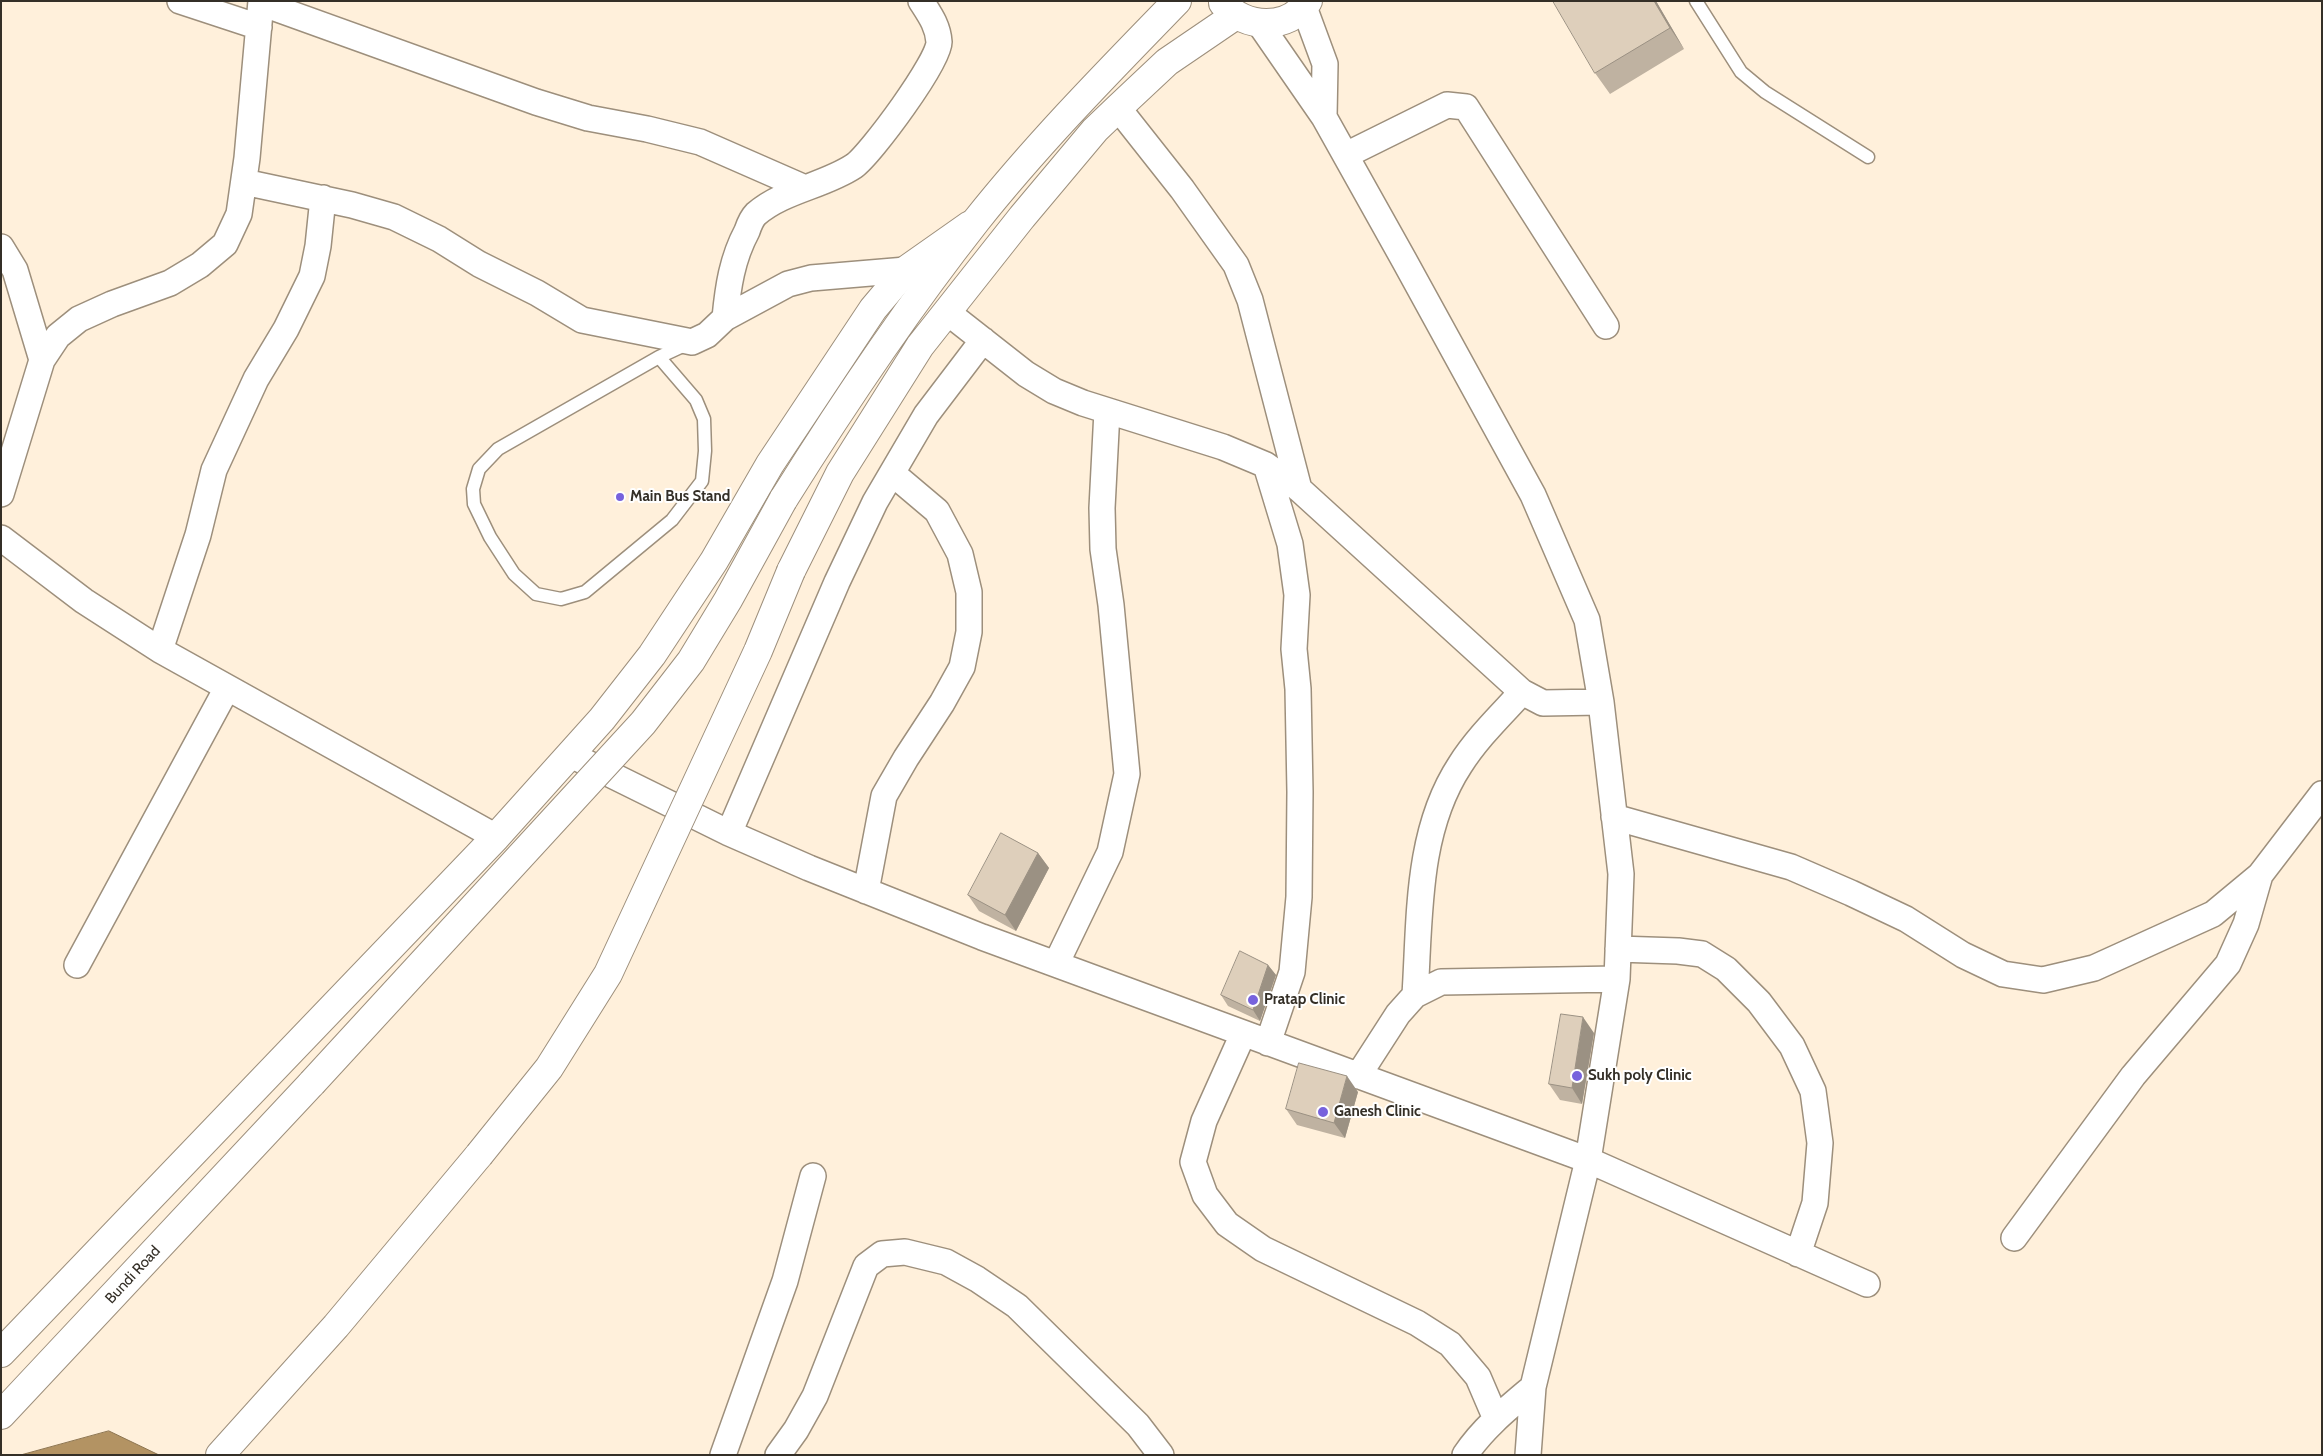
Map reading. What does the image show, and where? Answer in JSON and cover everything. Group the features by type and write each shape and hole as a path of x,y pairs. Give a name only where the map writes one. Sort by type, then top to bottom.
{"main road":[{"path":"1,1353 496,837 571,755 652,655 714,561 770,464 873,310 906,270 977,220 1078,102 1178,1"},
{"path":"220,1455 336,1326 549,1068 608,974 758,651 790,571 840,473 920,346 1022,217 1095,130 1167,62 1239,13 1283,20 1291,17 1306,4"},
{"name":"Bundi Road","path":"1,1415 264,1135 643,723 691,660 728,600 783,500 821,440 888,340 977,220"}],"street":[{"path":"180,1 259,27"},
{"path":"725,318 729,279 739,245 755,215 778,200 831,179 856,165 878,140 934,62 939,44 936,24 921,1"},
{"path":"1,494 42,360 58,336 79,319 112,304 170,283 200,265 225,244 239,214 244,182 261,2 536,102 588,118 647,129 700,142 805,188"},
{"path":"1306,4 1325,64 1324,117"},
{"path":"1239,13 1324,117 1346,155 1532,495 1587,620 1601,702 1621,874 1617,979 1588,1160 1533,1387 1528,1455"},
{"path":"1346,155 1447,104 1466,107 1606,326"},
{"path":"1118,108 1182,190 1236,265 1250,300 1299,489"},
{"path":"244,182 323,198 394,216 440,239 478,264 537,294 582,320 692,342 708,335 725,318 788,284 811,278 906,270"},
{"path":"160,650 198,535 214,470 256,378 286,329 312,276 318,246 323,198"},
{"path":"1,247 15,270 42,360"},
{"path":"947,312 1026,374 1054,391 1107,411 1223,447 1266,465 1299,489 1522,692 1543,703 1601,702"},
{"path":"729,833 837,582 875,502 926,415 983,340"},
{"path":"1056,964 1110,852 1127,774 1112,614 1103,549 1102,508 1107,411"},
{"path":"1266,465 1290,544 1297,595 1294,649 1298,689 1300,792 1299,897 1292,972 1268,1043"},
{"path":"866,891 884,796 942,703 962,667 969,632 969,592 960,554 937,511 892,473"},
{"path":"1,538 84,601 160,650 496,837"},
{"path":"77,965 227,688"},
{"path":"1415,995 1422,877 1436,814 1460,765 1522,692"},
{"path":"571,755 729,833 866,891 1243,1034 1588,1160 1866,1284"},
{"path":"1614,817 1791,867 1851,893 1906,920 1963,954 2003,974 2042,980 2094,968 2213,914 2260,875 2322,794"},
{"path":"2014,1238 2133,1076 2228,964 2246,924 2260,875"},
{"path":"1618,949 1678,951 1702,954 1726,969 1759,1002 1792,1046 1813,1090 1820,1143 1815,1203 1798,1254"},
{"path":"1358,1076 1398,1014 1415,995 1441,982 1617,979"},
{"path":"1243,1034 1204,1121 1193,1162 1205,1195 1227,1224 1263,1249 1417,1323 1450,1344 1478,1377 1496,1419"},
{"path":"723,1455 785,1281 813,1176"},
{"path":"778,1455 796,1430 815,1396 866,1266 882,1254 906,1252 946,1262 977,1279 1017,1306 1138,1425 1161,1455"},
{"path":"1465,1455 1474,1441 1496,1419 1533,1387"}],"lane":[{"path":"1696,1 1741,72 1765,92 1868,156"},
{"path":"659,357 696,400 704,419 705,451 702,481 672,520 585,592 561,600 536,594 514,574 490,537 474,504 473,489 479,469 498,449 659,357 692,342"}],"shaded area":[{"path":"109,1431 159,1455 21,1455"}],"building":[{"path":"1553,1 1654,1 1670,28 1595,73"},
{"path":"1001,833 1038,853 1005,915 968,895"},
{"path":"1240,951 1268,965 1253,1010 1221,995"},
{"path":"1561,1014 1583,1017 1572,1088 1549,1084"},
{"path":"1299,1063 1347,1076 1334,1123 1286,1109"}],"place":[{"name":"Main Bus Stand","path":"620,497"},
{"name":"Pratap Clinic","path":"1253,1000"},
{"name":"Sukh poly Clinic","path":"1577,1076"},
{"name":"Ganesh Clinic","path":"1323,1112"}]}
